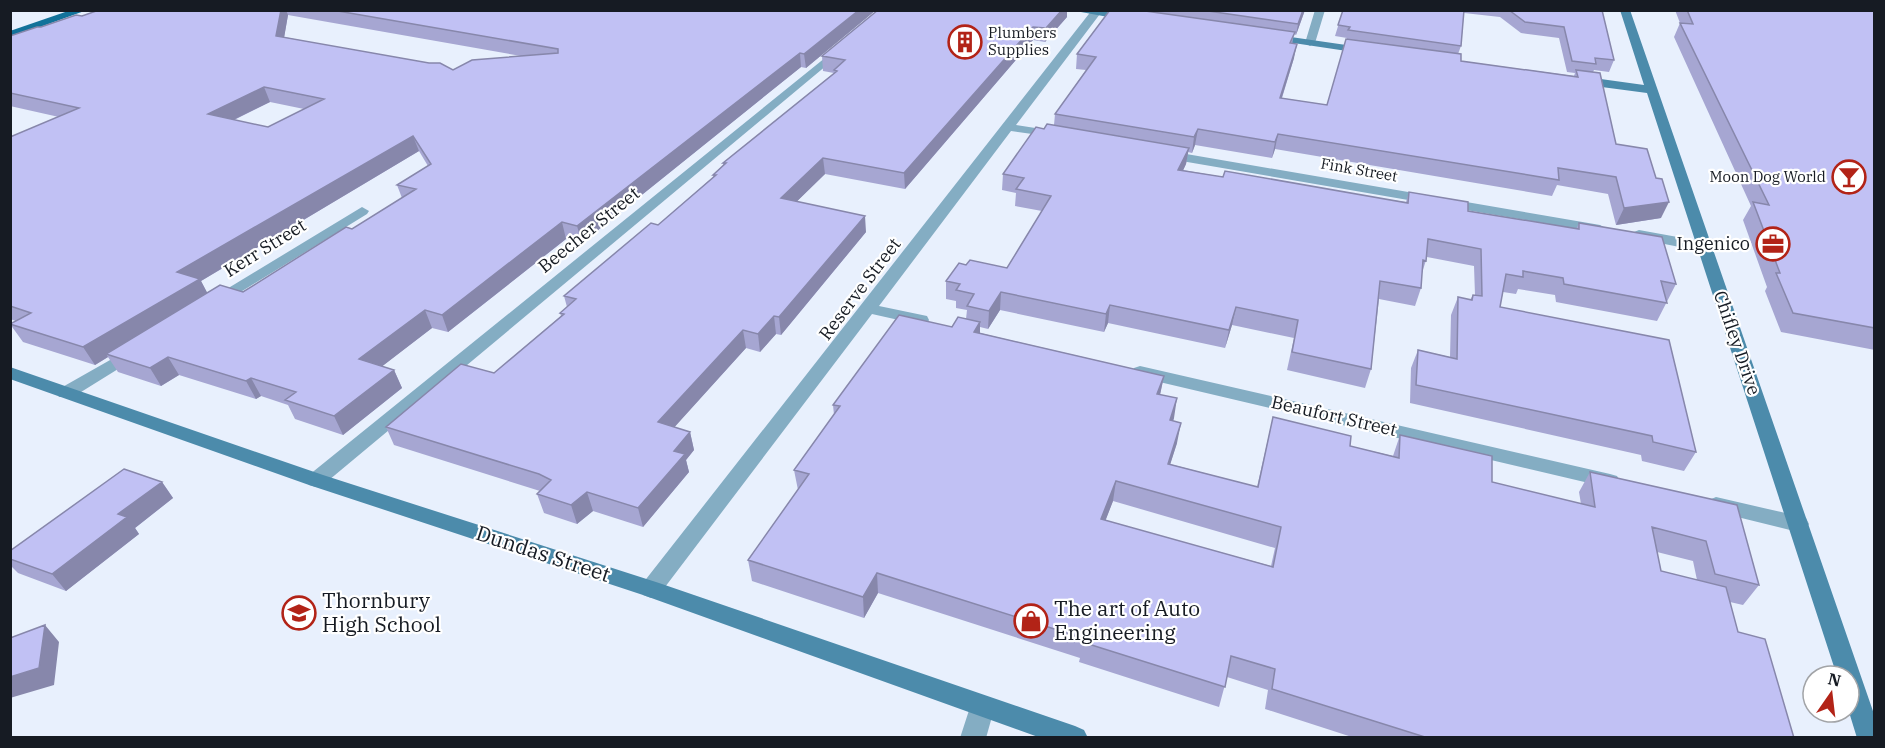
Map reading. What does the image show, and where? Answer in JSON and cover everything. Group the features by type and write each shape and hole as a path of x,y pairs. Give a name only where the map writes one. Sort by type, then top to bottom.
{"main road":[{"path":"10,27 60,10"},
{"path":"10,35 82,10"}],"street":[{"path":"1075,10 1144,20"},
{"path":"1310,43 1320,10"},
{"name":"Chifley Drive","path":"1625,10 1845,664"},
{"name":"Reserve Street","path":"651,590 1097,12"},
{"path":"1254,35 1378,52"},
{"name":"Beecher Street","path":"316,480 853,38"},
{"path":"1566,78 1652,90"},
{"path":"1008,127 1073,138"},
{"name":"Fink Street","path":"1143,150 1705,246"},
{"name":"Kerr Street","path":"200,310 362,211"},
{"path":"870,309 936,324"},
{"path":"66,393 150,342"},
{"name":"Beaufort Street","path":"1120,367 1623,484"},
{"name":"Dundas Street","path":"10,374 316,480 651,590 1075,738"},
{"path":"1692,500 1798,524"},
{"path":"973,738 982,706"},
{"name":"Chifley Drive","path":"1861,711 1870,738"}],"building":[{"path":"99,10 281,10 276,36 440,63 453,70 472,60 558,53 558,49 332,10 859,10 577,226 562,222 442,315 425,310 359,359 394,370 334,416 285,400 296,392 251,378 246,381 168,357 150,368 106,354 220,285 243,292 346,227 352,229 416,189 397,185 431,164 413,136 177,272 200,279 83,347 10,324 31,313 10,306 10,137 79,108 10,93 10,36 76,15 82,16","holes":["264,87 324,99 268,127 208,114"]},
{"path":"878,10 1062,10 1046,28 1033,27 904,173 823,158 781,198 865,216 779,317 774,316 758,334 743,330 658,422 690,432 674,451 685,454 638,508 587,492 571,505 537,494 551,480 539,474 386,427 461,364 494,373 564,314 560,313 576,299 564,296 651,223 658,225 716,175 713,175 726,163 723,163 837,71 834,70 845,60 822,56"},
{"path":"1110,10 1138,10 1295,32 1290,43 1297,44 1280,98 1327,105 1346,39 1461,54 1461,61 1578,77 1576,70 1600,73 1616,144 1647,149 1656,178 1662,179 1669,202 1624,208 1616,177 1558,168 1559,180 1278,134 1275,142 1198,129 1194,137 1055,114 1096,57 1077,54"},
{"path":"1201,10 1303,10 1298,24"},
{"path":"1343,10 1464,10 1461,46 1348,30 1350,27 1338,25"},
{"path":"1509,10 1602,10 1614,60 1595,58 1596,64 1572,61 1564,27 1525,22"},
{"path":"1687,10 1875,10 1875,328 1793,313 1776,273 1780,273 1753,202 1769,205 1680,23 1693,24"},
{"path":"1047,124 1189,148 1178,170 1223,177 1225,171 1408,203 1409,192 1468,202 1468,211 1579,229 1579,223 1662,237 1676,284 1661,281 1667,303 1564,284 1563,278 1523,271 1523,277 1506,274 1500,307 1669,340 1696,452 1653,442 1652,436 1416,385 1418,350 1457,359 1458,297 1472,300 1473,295 1482,296 1481,249 1428,239 1426,261 1423,260 1421,288 1380,281 1371,369 1292,352 1298,320 1236,307 1229,330 1110,305 1106,314 1001,292 989,311 967,306 974,294 956,290 960,284 946,281 959,263 966,265 970,260 1007,268 1051,196 1016,189 1024,178 1003,174 1036,127 1044,129"},
{"path":"899,315 952,327 958,317 980,322 974,332 1164,376 1157,394 1177,398 1170,420 1181,423 1168,464 1258,487 1273,417 1351,436 1350,446 1399,458 1400,435 1492,456 1492,482 1595,507 1590,472 1737,505 1759,585 1715,574 1706,541 1652,527 1661,571 1726,587 1738,632 1765,639 1794,738 1428,738 1272,689 1275,669 1231,656 1225,687 1082,642 1083,638 877,573 863,597 748,560 809,474 794,470 840,406 833,405","holes":["1116,481 1281,527 1273,567 1101,519"]},
{"path":"124,469 162,482 118,514 127,517 52,574 10,559 10,551"},
{"path":"45,625 39,668 10,677 10,638"}],"place":[{"name":"Plumbers Supplies","path":"965,42"},
{"name":"Moon Dog World","path":"1849,177"},
{"name":"Ingenico","path":"1773,244"},
{"name":"Thornbury High School","path":"299,613"},
{"name":"The art of Auto Engineering","path":"1031,621"}]}
